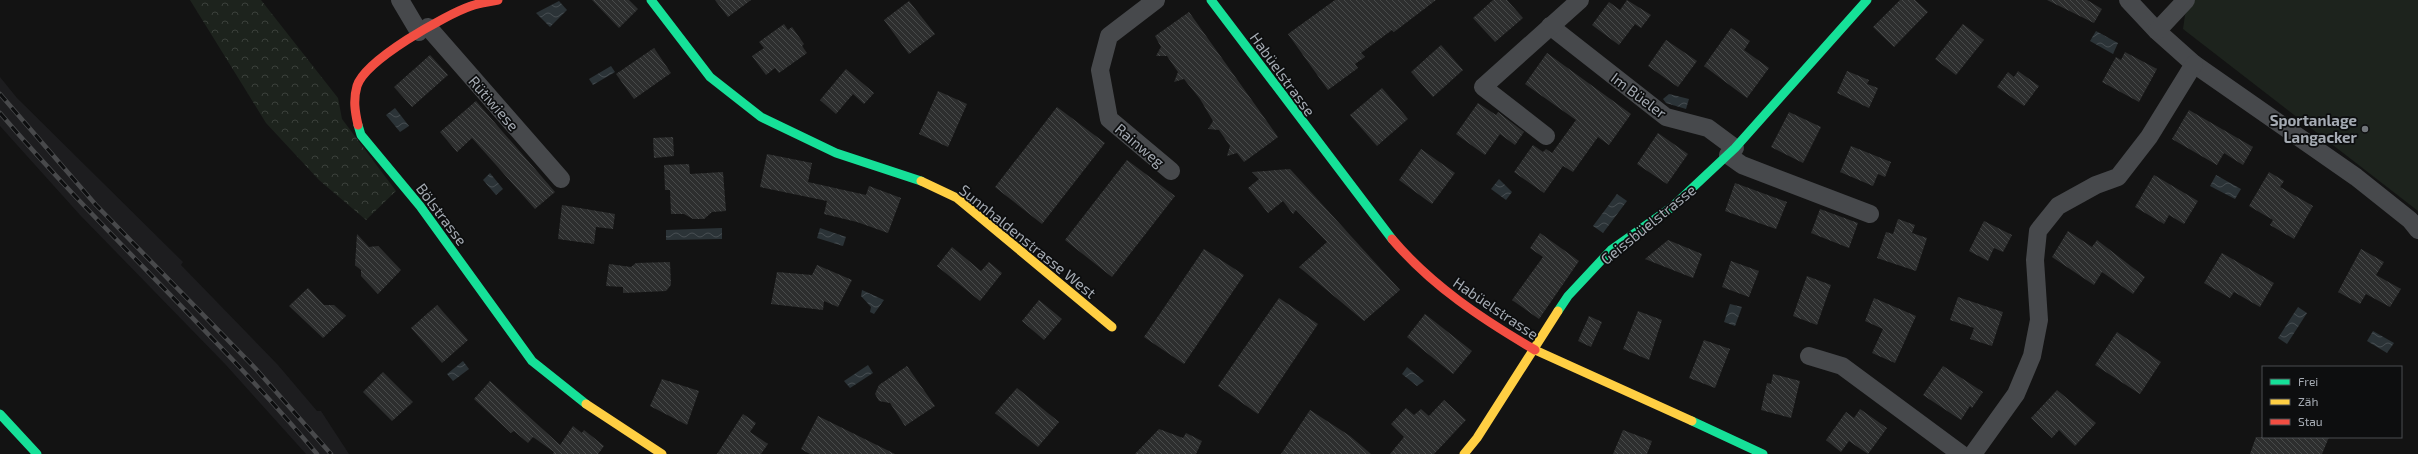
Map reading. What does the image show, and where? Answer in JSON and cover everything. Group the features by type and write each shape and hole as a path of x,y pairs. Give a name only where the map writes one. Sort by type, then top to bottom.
{"street":[{"name":"Rütiwiese","path":"400,0 424,30 561,179"},
{"name":"Bölstrasse","path":"498,0 471,6 424,30 375,62 357,85 354,109 361,135 420,206 532,361 576,398 662,454"},
{"name":"Sunnhaldenstrasse West","path":"651,0 710,77 762,117 836,153 913,177 957,198 1112,327"},
{"name":"Rainweg","path":"1156,0 1109,36 1100,70 1109,119 1171,171"},
{"name":"Habüelstrasse","path":"1211,0 1352,190 1411,261 1457,301 1534,350 1745,444 1763,454"},
{"path":"1546,136 1483,87 1580,0"},
{"name":"Geissbüelstrasse","path":"1464,454 1477,438 1568,296 1611,250 1672,207 1731,152 1867,0"},
{"path":"2128,0 2157,31 2194,64 2356,177 2410,220 2418,230"},
{"path":"2157,31 2186,0"},
{"name":"Im Büeler","path":"1550,26 1666,117 1708,128 1731,152"},
{"path":"1973,454 2016,394 2032,356 2039,320 2035,260 2038,231 2058,206 2096,185 2118,177 2149,137 2194,64"},
{"path":"1731,152 1742,165 1870,214"},
{"path":"1810,356 1842,366 1961,454"},
{"path":"0,414 37,454"}],"shaded area":[{"path":"0,77 17,98 183,262 181,265 278,365 317,411 321,411 349,454 306,454 226,365 80,215 0,126"}],"green space":[{"path":"190,0 261,0 338,98 342,119 396,191 366,220 319,180 266,123"},
{"name":"Sportanlage Langacker","path":"2194,0 2418,0 2418,211 2183,29 2185,15"}],"water":[{"path":"559,1 567,10 550,27 536,13"},
{"path":"2096,31 2118,43 2113,54 2090,41"},
{"path":"611,66 615,72 593,85 589,79"},
{"path":"1669,94 1689,99 1686,109 1666,103 1663,99"},
{"path":"395,108 409,126 400,132 386,115"},
{"path":"490,173 503,189 496,195 483,180"},
{"path":"2216,175 2241,189 2235,199 2210,186"},
{"path":"1499,179 1512,192 1506,200 1491,189"},
{"path":"1617,194 1627,201 1603,233 1593,226"},
{"path":"722,228 722,239 666,240 666,230"},
{"path":"820,228 846,237 843,246 817,238"},
{"path":"862,290 884,300 874,314 870,312 871,307 861,296"},
{"path":"1730,304 1742,307 1735,326 1724,322"},
{"path":"2298,307 2307,313 2287,344 2278,338"},
{"path":"2373,331 2394,343 2387,353 2367,341"},
{"path":"463,361 469,369 453,381 447,374"},
{"path":"868,365 873,373 850,388 844,381"},
{"path":"1407,367 1424,381 1417,386 1402,374"}],"building":[{"path":"592,0 629,0 638,9 619,28"},
{"path":"715,0 751,0 728,17"},
{"path":"1335,0 1436,0 1394,32 1392,30 1361,53 1365,57 1355,64 1358,68 1328,90 1288,34"},
{"path":"1493,0 1507,0 1523,18 1495,42 1473,18"},
{"path":"1627,0 1651,15 1641,28 1635,24 1619,45 1592,25 1609,2 1620,10"},
{"path":"1900,0 1915,0 1928,12 1894,47 1873,27"},
{"path":"2047,0 2087,0 2102,9 2094,23"},
{"path":"909,1 935,34 909,54 884,20"},
{"path":"1189,12 1278,137 1244,162 1237,153 1227,156 1230,146 1219,130 1208,129 1213,121 1200,99 1184,79 1174,82 1178,72 1167,56 1156,56 1161,47 1155,36"},
{"path":"784,24 788,30 792,27 804,44 802,46 807,53 779,73 775,68 766,75 752,56 764,48 759,42"},
{"path":"1963,24 1984,40 1956,75 1935,59"},
{"path":"1731,28 1750,41 1744,50 1769,68 1747,98 1704,66"},
{"path":"1666,40 1697,61 1678,87 1648,66"},
{"path":"1441,45 1463,70 1433,97 1411,72"},
{"path":"654,48 671,73 634,99 616,74"},
{"path":"2125,52 2157,69 2139,102 2102,82 2116,57 2121,60"},
{"path":"1547,53 1631,114 1609,145 1598,137 1573,172 1563,166 1544,193 1514,172 1533,145 1543,152 1546,149 1552,153 1576,120 1525,84"},
{"path":"430,55 448,75 412,107 394,87"},
{"path":"846,69 874,93 864,104 853,94 836,114 820,100"},
{"path":"1847,71 1869,80 1867,84 1878,88 1869,108 1837,93"},
{"path":"2018,71 2039,86 2024,106 1997,87 2008,72 2014,77"},
{"path":"1382,88 1408,119 1377,146 1350,115"},
{"path":"938,91 967,104 948,147 919,134"},
{"path":"476,101 555,192 535,209 472,138 457,152 440,132"},
{"path":"1478,103 1496,115 1498,112 1524,132 1515,145 1500,134 1485,155 1456,134"},
{"path":"1057,107 1105,143 1042,224 995,187"},
{"path":"2189,110 2253,147 2243,165 2224,153 2217,165 2172,139"},
{"path":"1789,112 1821,127 1803,163 1771,147"},
{"path":"1658,133 1688,154 1667,184 1637,164"},
{"path":"673,137 674,156 654,158 653,138"},
{"path":"1851,146 1891,162 1885,177 1878,174 1873,186 1840,172"},
{"path":"1421,149 1455,173 1432,204 1399,180"},
{"path":"767,154 812,163 808,182 866,195 869,186 901,198 888,233 857,222 824,214 827,201 760,187"},
{"path":"1127,160 1175,196 1112,277 1065,240"},
{"path":"689,164 690,174 723,172 726,211 712,212 704,219 693,219 684,214 671,214 670,190 665,190 664,165"},
{"path":"1290,169 1400,290 1364,321 1299,267 1327,242 1296,210 1293,214 1283,201 1268,213 1248,188 1259,179 1252,172"},
{"path":"2269,172 2284,181 2280,187 2313,206 2294,239 2270,225 2273,220 2249,206"},
{"path":"2154,175 2198,201 2184,224 2169,215 2164,224 2135,207"},
{"path":"1735,183 1787,202 1776,229 1725,211"},
{"path":"562,205 615,214 613,229 596,227 594,244 558,239"},
{"path":"1820,209 1858,223 1849,248 1811,233"},
{"path":"1898,219 1915,225 1912,233 1927,238 1916,271 1877,258 1886,232 1893,234"},
{"path":"1984,221 2012,235 2003,252 1994,248 1988,261 1969,251"},
{"path":"2068,231 2092,247 2097,240 2145,277 2133,294 2102,272 2094,285 2052,257"},
{"path":"1540,233 1579,261 1539,319 1512,300 1543,257 1530,248"},
{"path":"357,234 369,247 378,246 401,270 378,294 361,276 361,270 355,265"},
{"path":"1668,240 1702,254 1693,278 1645,259"},
{"path":"952,247 981,271 989,262 1002,273 980,301 937,266"},
{"path":"1204,249 1244,275 1184,364 1144,337"},
{"path":"2361,249 2384,262 2376,275 2401,289 2390,307 2366,294 2360,304 2338,292"},
{"path":"2222,253 2274,283 2260,307 2234,292 2230,298 2204,283"},
{"path":"1731,261 1759,271 1749,297 1722,287"},
{"path":"670,262 671,285 666,291 623,293 623,287 606,286 609,264 631,267 636,263"},
{"path":"817,265 852,280 838,307 824,301 823,310 771,304 777,272 812,275"},
{"path":"1807,276 1831,285 1817,325 1793,316"},
{"path":"308,288 324,305 334,305 346,316 323,338 289,306"},
{"path":"1958,297 2003,312 1992,346 1970,339 1974,328 1950,320"},
{"path":"1279,298 1318,324 1258,414 1218,386"},
{"path":"1874,298 1916,316 1895,363 1872,353 1883,329 1865,321"},
{"path":"1039,300 1062,319 1044,340 1022,321"},
{"path":"437,305 468,340 442,363 411,328"},
{"path":"1638,311 1662,320 1649,360 1623,349"},
{"path":"1425,314 1472,351 1453,374 1407,337"},
{"path":"1589,316 1602,322 1591,347 1578,341"},
{"path":"2117,332 2161,362 2140,394 2095,365"},
{"path":"1704,340 1730,349 1715,388 1689,378"},
{"path":"907,366 935,406 905,426 890,403 879,401 875,394 879,385"},
{"path":"1943,366 1983,392 1972,408 1970,406 1961,420 1923,395"},
{"path":"383,372 413,402 392,421 363,392"},
{"path":"1773,374 1800,381 1791,418 1761,410 1767,383 1771,384"},
{"path":"662,379 699,391 687,425 650,406"},
{"path":"490,381 560,445 573,426 582,433 584,430 604,446 598,454 553,454 554,452 533,437 528,443 514,431 511,433 474,399"},
{"path":"1017,388 1059,422 1038,447 995,413"},
{"path":"2057,390 2096,423 2075,446 2059,430 2052,438 2031,418"},
{"path":"1444,400 1466,420 1434,454 1390,454 1404,437 1391,424 1406,408 1414,415 1421,409 1429,416"},
{"path":"1860,409 1887,428 1868,454 1849,441 1841,452 1826,440 1846,412 1854,418"},
{"path":"1310,410 1350,436 1371,454 1281,454"},
{"path":"743,414 756,423 750,432 768,444 761,454 717,454"},
{"path":"818,416 895,454 810,454 801,449"},
{"path":"1159,429 1183,438 1186,433 1202,441 1196,454 1135,454"},
{"path":"1623,430 1652,441 1647,454 1613,454"},
{"path":"2256,437 2329,438 2322,454 2250,454"}],"railway":[{"path":"0,94 96,205 255,368 331,454"},
{"path":"0,113 78,199 279,410 317,454"}],"traffic: fast":[{"path":"651,0 710,77 761,117 836,153 921,181"},
{"path":"1211,0 1392,239"},
{"path":"1558,311 1568,296 1611,250 1672,207 1735,148 1867,0"},
{"path":"358,125 361,135 420,206 532,361 586,404"},
{"path":"0,414 37,454"},
{"path":"1692,421 1763,454"}],"traffic: slow":[{"path":"921,181 957,198 1112,327"},
{"path":"1464,454 1477,438 1558,311"},
{"path":"1535,350 1692,421"},
{"path":"586,404 662,454"}],"traffic: jam":[{"path":"358,125 355,106 357,86 363,75 375,64 407,40 443,19 471,6 498,0"},
{"path":"1392,239 1407,256 1441,287 1477,314 1535,350"}],"place":[{"name":"Sportanlage Langacker","path":"2365,129"}]}
